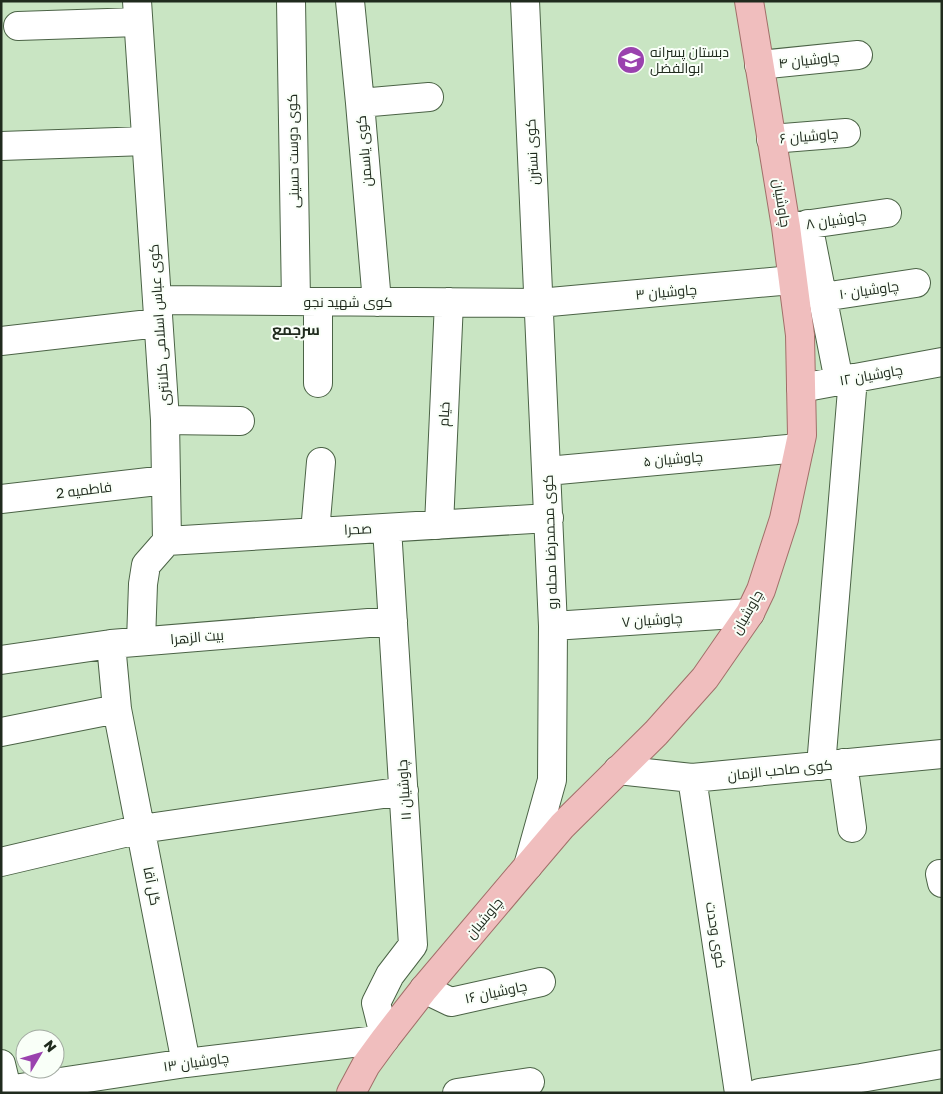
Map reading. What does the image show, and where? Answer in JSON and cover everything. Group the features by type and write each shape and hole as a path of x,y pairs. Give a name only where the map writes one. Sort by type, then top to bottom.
{"main road":[{"name":"چاوشیان","path":"351,1093 366,1065 424,989 562,826 656,733 705,678 750,613 761,590 784,519 802,435 800,335 792,280 797,225 771,139 749,1"}],"street":[{"name":"کوی دوست حسینی","path":"291,1 307,302 318,383"},
{"name":"کوی یاسمن","path":"350,1 377,302"},
{"name":"کوی نسترن","path":"525,1 539,303"},
{"path":"18,26 138,12"},
{"name":"کوی عباس اسلامی کلانتری","path":"138,12 165,420 167,541"},
{"name":"چاوشیان ۴","path":"759,65 858,55"},
{"path":"360,104 429,97"},
{"name":"چاوشیان ۶","path":"771,139 846,133"},
{"path":"1,146 146,140"},
{"name":"چاوشیان ۸","path":"797,225 887,213"},
{"path":"797,225 823,297 846,379 832,764 852,828"},
{"name":"چاوشیان ۳","path":"539,303 792,280"},
{"name":"چاوشیان ۱۰","path":"823,297 916,284"},
{"name":"کوی شهید نجو","path":"1,341 158,312 307,302 539,303"},
{"name":"خیام","path":"439,525 449,302"},
{"name":"کوی محمدرضا محله رو","path":"528,866 552,780 553,626 539,303"},
{"name":"چاوشیان ۱۲","path":"801,388 942,362"},
{"path":"165,420 240,421"},
{"name":"چاوشیان ۵","path":"547,471 800,448"},
{"path":"314,532 321,462"},
{"name":"فاطمیه 2","path":"1,499 166,480"},
{"name":"صحرا","path":"167,541 549,518"},
{"name":"چاوشیان ۱۱","path":"385,1039 376,1003 390,975 414,945 387,528"},
{"path":"141,642 143,584 146,565 167,541"},
{"name":"چاوشیان ۷","path":"553,626 750,613"},
{"name":"بیت الزهرا","path":"1,660 111,644 393,621"},
{"name":"گل آقا","path":"111,644 117,709 186,1063"},
{"path":"1,732 117,709"},
{"name":"کوی صاحب الزمان","path":"618,770 692,778 942,754"},
{"name":"کوی وحدت","path":"692,778 739,1093"},
{"path":"552,780 569,793 590,798"},
{"path":"1,862 141,830 404,791"},
{"name":"چاوشیان ۱۶","path":"424,989 451,1002 541,982"},
{"name":"چاوشیان ۱۳","path":"6,1082 385,1039"},
{"path":"760,1093 864,1086 942,1064"},
{"path":"456,1093 530,1082"}],"place":[{"name":"دبستان پسرانه ابوالفضل","path":"631,60"}],"district":[{"name":"سرجمع","path":"296,330"}]}
